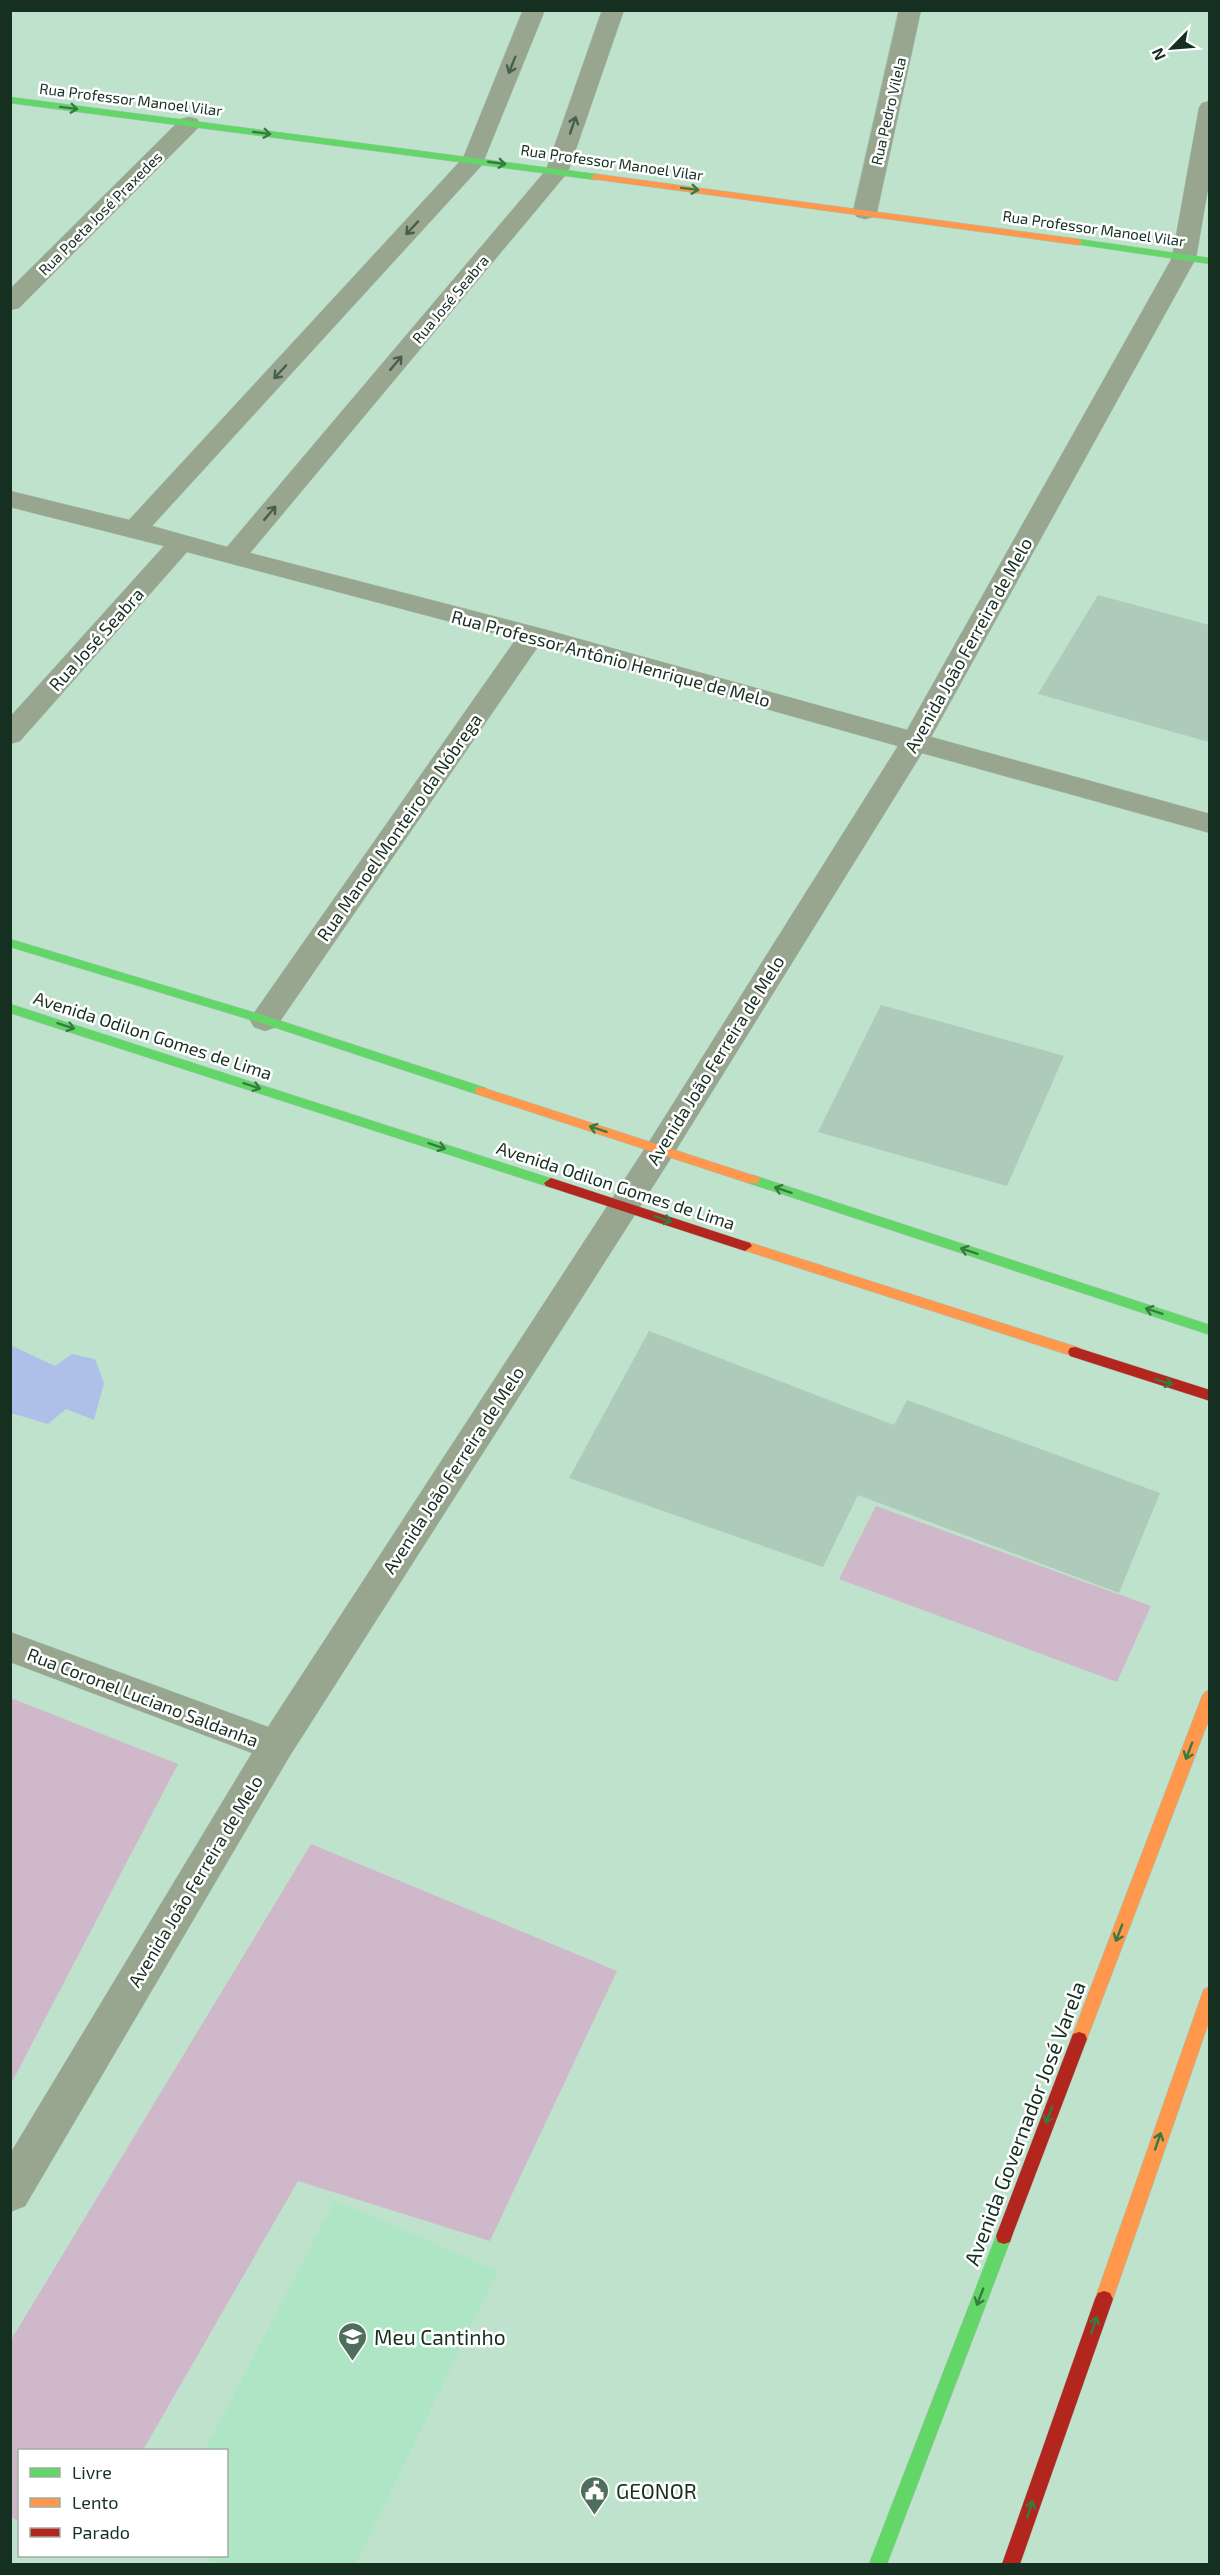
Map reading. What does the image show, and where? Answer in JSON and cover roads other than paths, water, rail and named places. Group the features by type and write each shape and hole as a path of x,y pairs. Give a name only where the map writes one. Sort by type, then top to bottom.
{"main road":[{"name":"Rua Professor Manoel Vilar","path":"10,100 866,212 1197,260"},
{"path":"10,943 265,1020 1209,1330"},
{"name":"Avenida Odilon Gomes de Lima","path":"10,1008 1209,1396"},
{"name":"Avenida Governador José Varela","path":"878,2565 1209,1696"},
{"path":"1011,2565 1209,1994"}],"street":[{"path":"135,529 474,160 534,10"},
{"name":"Rua José Seabra","path":"233,557 557,172 613,10"},
{"name":"Rua Pedro Vilela","path":"866,212 910,10"},
{"name":"Avenida João Ferreira de Melo","path":"10,2193 276,1746 660,1150 915,741 1197,260 1209,108"},
{"name":"Rua Poeta José Praxedes","path":"10,303 189,124"},
{"name":"Rua Professor Antônio Henrique de Melo","path":"10,499 135,529 532,635 1209,824"},
{"name":"Rua José Seabra","path":"10,735 181,543"},
{"name":"Rua Manoel Monteiro da Nóbrega","path":"265,1020 532,635"},
{"name":"Rua Coronel Luciano Saldanha","path":"10,1647 276,1746"}],"water":[{"path":"10,1345 55,1366 72,1354 95,1359 104,1383 94,1420 66,1409 48,1424 11,1413"}],"place":[{"name":"Meu Cantinho","path":"353,2362"},
{"name":"GEONOR","path":"595,2516"}]}
